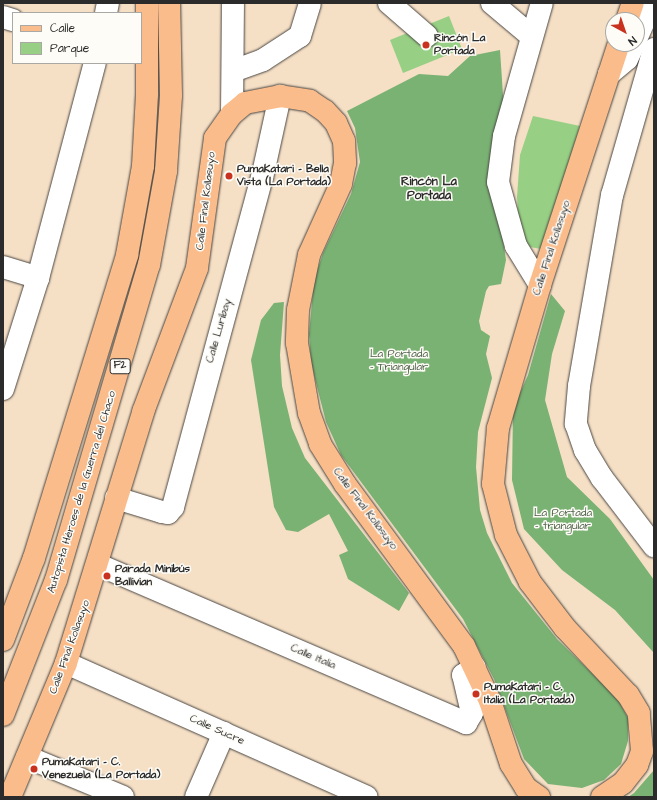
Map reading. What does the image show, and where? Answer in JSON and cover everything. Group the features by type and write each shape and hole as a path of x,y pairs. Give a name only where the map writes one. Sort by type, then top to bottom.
{"main road":[{"name":"F2","path":"3,640 34,558 127,255 143,166 147,94 147,3"},
{"name":"Autopista Héroes de la Guerra del Chaco","path":"3,715 56,580 149,265 166,171 171,95 169,3"},
{"name":"Calle Final Kollasuyo","path":"602,797 623,783 637,764 642,751 639,713 628,695 564,628 530,582 506,535 493,484 498,428 540,285 616,52"},
{"name":"Calle Final Kollasuyo","path":"10,797 66,663 99,565 116,498 143,412 197,268 212,149 222,126 232,114 261,98 280,96 310,101 325,111 336,123 344,141 341,184 309,255 298,310 300,374 309,413 336,471 452,626 475,667 511,764 531,794"}],"street":[{"path":"232,114 233,3"},
{"path":"233,71 263,60 300,36 310,3"},
{"path":"389,3 427,36"},
{"path":"492,3 531,36"},
{"path":"540,285 516,246 498,182 504,136 531,36 542,3"},
{"path":"645,19 652,3"},
{"path":"654,49 612,196 579,386 576,424 585,450 602,478 654,546"},
{"path":"609,74 626,59 630,52"},
{"path":"3,389 38,278 95,64"},
{"name":"Calle Luribay","path":"116,498 162,512 168,513 173,508 262,178 280,96"},
{"path":"3,267 38,278"},
{"name":"Calle Italia","path":"99,565 466,723 472,713 463,675 475,667"},
{"name":"Calle Sucre","path":"66,663 367,797"},
{"path":"196,797 224,733"},
{"path":"27,757 123,797"}],"green space":[{"name":"Rincón La Portada","path":"449,16 462,49 403,73 390,40"},
{"name":"La Portada - Triangular","path":"500,50 504,110 489,173 489,190 498,206 506,260 501,284 489,286 486,291 479,321 481,330 490,336 486,354 492,378 478,432 476,467 480,510 487,533 512,583 557,639 617,698 628,718 628,741 621,764 604,780 582,788 548,784 524,759 494,679 463,619 341,455 326,422 311,363 309,334 314,280 323,253 351,194 360,162 355,128 347,111 419,74 448,76 470,56"},
{"path":"533,116 580,126 541,249 530,247 519,229 517,197 520,155"},
{"name":"La Portada - triangular","path":"551,294 565,311 552,354 545,400 567,477 610,519 654,580 654,653 615,610 562,570 524,529 512,480 513,409 528,375"},
{"path":"284,302 280,355 282,386 292,428 305,458 409,593 399,611 348,579 339,555 348,551 329,514 298,532 286,530 274,507 251,360 261,320 274,303"},
{"path":"654,770 654,797 628,797 634,793"}],"place":[{"name":"Rincón La Portada","path":"426,45"},
{"name":"PumaKatari - Bella Vista (La Portada)","path":"229,176"},
{"name":"Parada Minibús Ballivian","path":"107,576"},
{"name":"PumaKatari - C. Italia (La Portada)","path":"476,694"},
{"name":"PumaKatari - C. Venezuela (La Portada)","path":"34,769"}],"district":[{"name":"Rincón La Portada","path":"429,189"}]}
